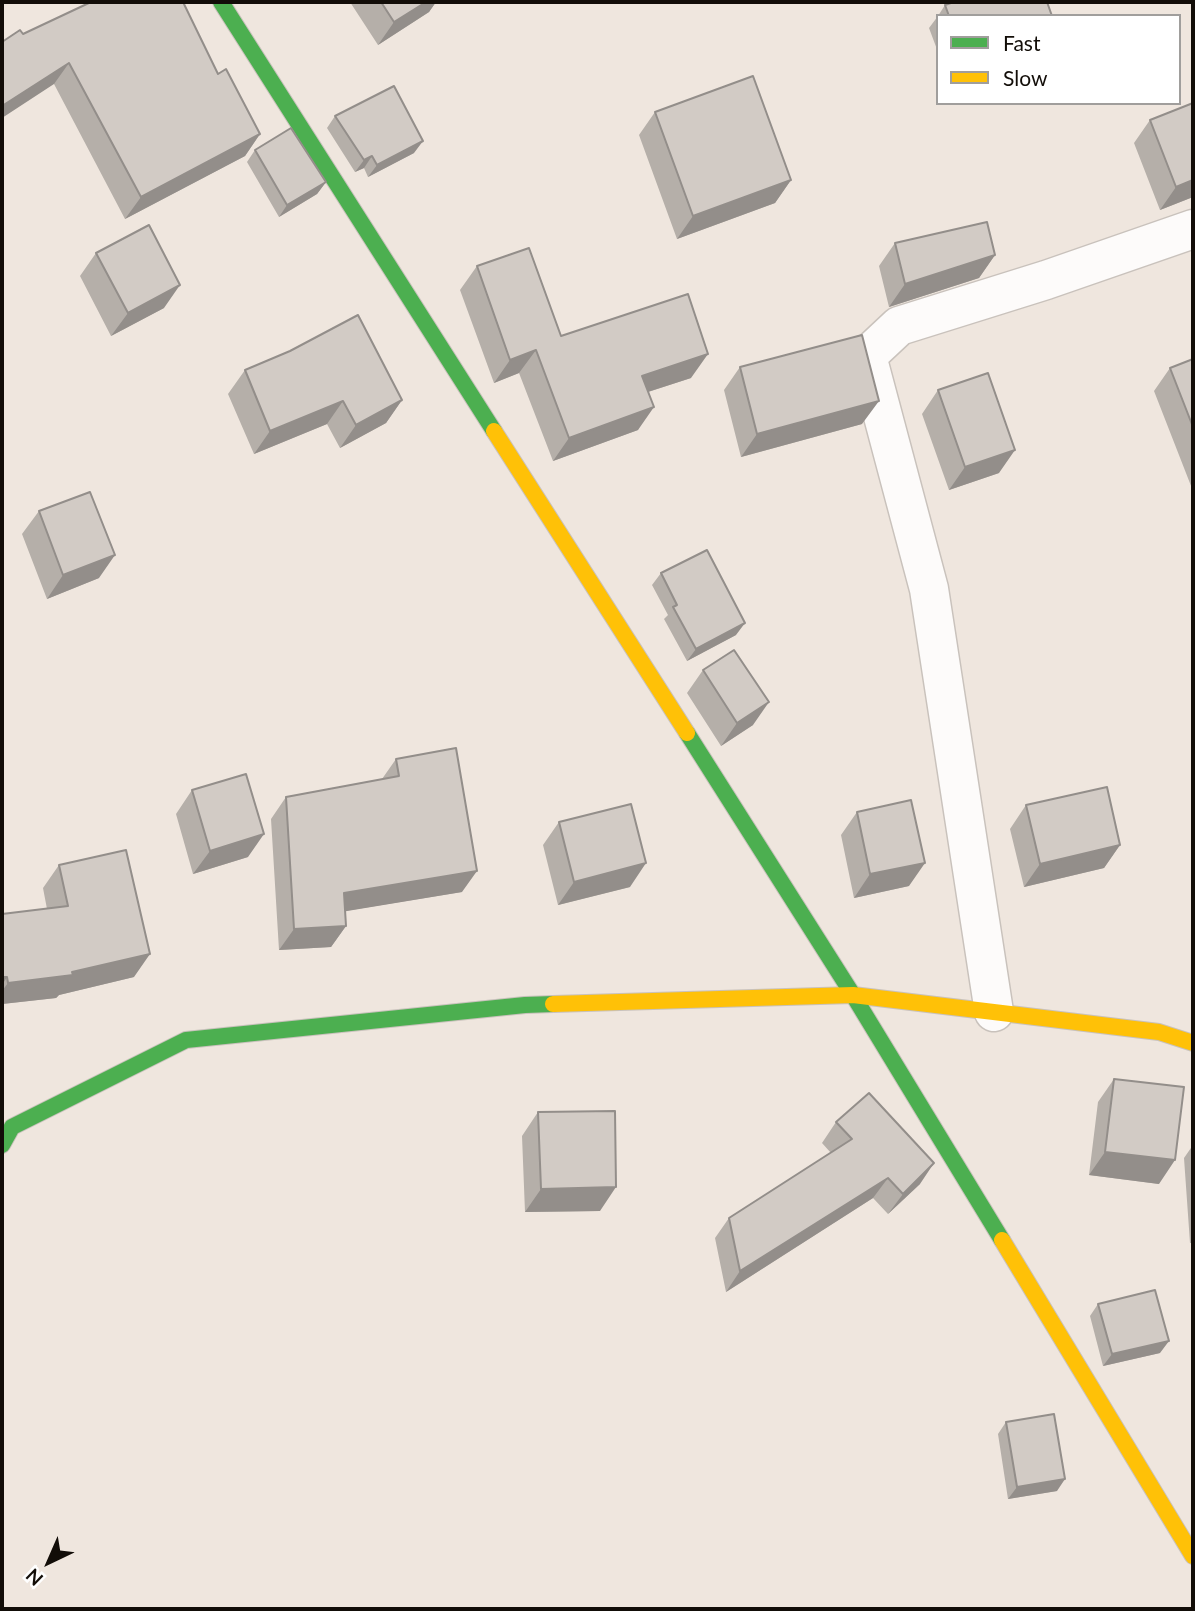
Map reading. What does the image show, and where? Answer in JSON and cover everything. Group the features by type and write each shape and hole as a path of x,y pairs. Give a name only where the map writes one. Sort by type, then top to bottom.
{"street":[{"path":"221,2 853,995 1193,1556"},
{"path":"994,1012 929,589 867,356 899,326 1108,260 1193,229"},
{"path":"2,1145 12,1127 186,1040 525,1005 853,995 1159,1032 1193,1043"}],"building":[{"path":"91,2 183,2 218,74 226,69 260,134 141,197 69,63 2,106 2,42 20,30 23,34"},
{"path":"381,2 426,2 394,22"},
{"path":"954,2 1047,2 1051,14 948,14 945,5"},
{"path":"753,76 791,180 693,216 655,112"},
{"path":"394,86 423,141 377,165 372,156 364,160 335,116"},
{"path":"1193,103 1193,180 1176,187 1150,120"},
{"path":"291,128 326,182 287,205 255,150"},
{"path":"987,222 995,255 905,284 895,243"},
{"path":"149,225 180,285 128,313 96,253"},
{"path":"529,248 561,336 688,294 708,354 642,376 654,407 569,438 536,350 510,360 477,266"},
{"path":"358,315 402,400 356,425 343,401 270,431 245,370 290,351"},
{"path":"862,335 879,401 757,434 740,367"},
{"path":"1193,359 1193,427 1170,368"},
{"path":"988,373 1015,450 965,467 938,390"},
{"path":"90,492 115,555 63,575 39,511"},
{"path":"707,550 745,623 696,649 673,607 677,605 661,573"},
{"path":"734,650 769,702 737,723 703,670"},
{"path":"456,748 477,871 344,893 346,926 294,929 286,797 399,776 396,759"},
{"path":"246,774 264,834 210,851 192,790"},
{"path":"1107,787 1120,845 1040,864 1026,805"},
{"path":"911,800 925,863 870,874 857,812"},
{"path":"631,804 646,863 574,882 559,822"},
{"path":"126,850 150,954 72,972 73,975 8,983 7,977 2,977 2,914 68,906 59,865"},
{"path":"1114,1079 1184,1087 1175,1160 1105,1152"},
{"path":"869,1093 934,1163 903,1194 888,1178 740,1271 729,1218 852,1139 836,1122"},
{"path":"615,1111 616,1187 541,1189 538,1112"},
{"path":"1155,1290 1169,1341 1112,1354 1098,1304"},
{"path":"1054,1414 1065,1479 1017,1487 1006,1422"}],"traffic: fast":[{"path":"221,2 494,431"},
{"path":"687,733 853,995 1002,1240"},
{"path":"2,1145 12,1127 186,1040 553,1004"}],"traffic: slow":[{"path":"494,431 687,733"},
{"path":"553,1004 853,995 1159,1032 1193,1043"},
{"path":"1002,1240 1193,1556"}]}
